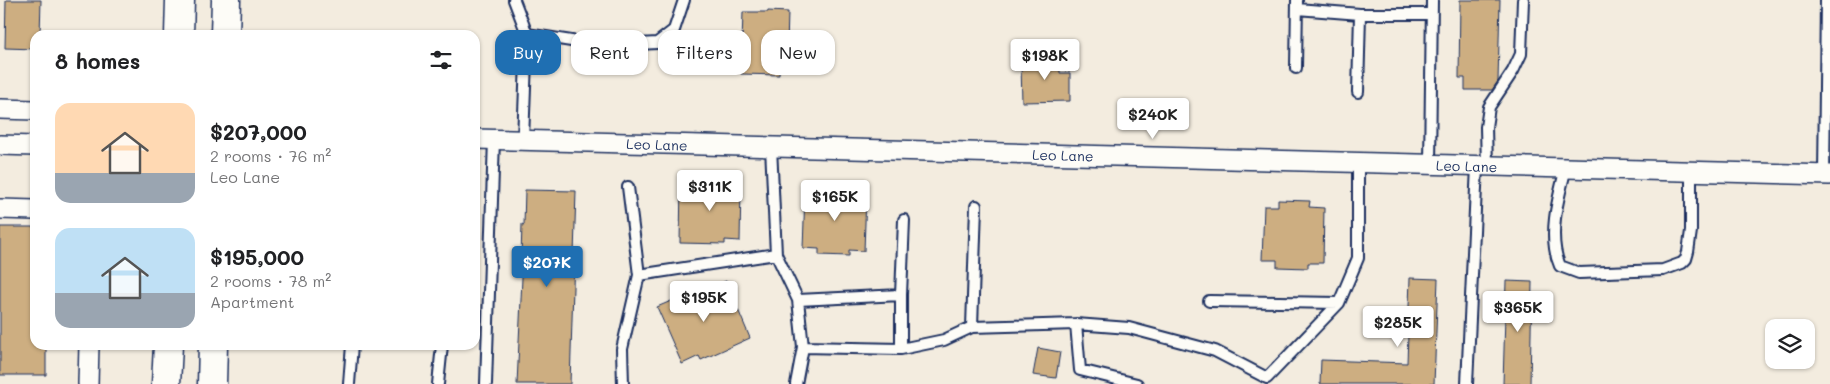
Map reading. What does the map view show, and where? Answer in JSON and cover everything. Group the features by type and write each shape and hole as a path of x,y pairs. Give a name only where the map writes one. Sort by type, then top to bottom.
{"main road":[{"path":"179,30 180,0"},
{"path":"225,30 226,0"},
{"path":"166,384 168,350"},
{"path":"212,384 213,350"}],"street":[{"path":"0,109 30,110"},
{"name":"Leo Lane","path":"480,139 1827,175"},
{"path":"0,145 30,146"},
{"path":"0,209 30,210"},
{"path":"88,384 89,350"}],"lane":[{"path":"514,0 525,30"},
{"path":"561,39 603,46 657,43 674,30 684,0"},
{"path":"1430,164 1432,0"},
{"path":"1467,384 1486,127 1489,107 1513,71 1521,54 1523,0"},
{"path":"1826,0 1827,175"},
{"path":"1296,68 1297,4 1360,14 1431,14"},
{"path":"1358,92 1360,14"},
{"path":"523,140 525,75"},
{"path":"486,384 494,139"},
{"path":"771,147 776,254 798,300 803,347 796,384"},
{"path":"803,347 901,349 944,340 972,327 1076,324 1130,328 1215,351 1267,381 1339,303 1358,258 1358,163"},
{"path":"1566,168 1558,204 1555,235 1557,259 1560,266 1579,273 1663,270 1682,263 1688,252 1691,231 1691,172"},
{"path":"623,384 622,349 639,275 628,187"},
{"path":"972,327 976,206"},
{"path":"901,349 904,220"},
{"path":"639,275 776,254"},
{"path":"798,300 901,295"},
{"path":"1209,301 1339,303"},
{"path":"1076,324 1080,370 1137,384"},
{"path":"349,384 352,350"},
{"path":"438,384 441,350"}],"building":[{"path":"6,0 41,0 40,30 30,30 30,49 5,48"},
{"path":"1460,0 1500,0 1498,81 1492,90 1465,90 1465,78 1459,78"},
{"path":"743,12 788,12 787,30 761,30 761,75 751,74 751,30 742,30"},
{"path":"1060,56 1060,73 1070,73 1070,101 1022,102 1021,65 1037,65 1037,57"},
{"path":"681,180 725,181 725,185 741,185 740,241 725,240 725,244 680,243"},
{"path":"819,189 850,190 850,195 866,195 864,251 849,250 849,256 819,255 819,249 803,248 805,194 819,194"},
{"path":"525,190 576,191 570,384 517,384 523,257 521,257 522,224 524,225"},
{"path":"1278,200 1310,201 1309,207 1324,208 1323,263 1308,263 1308,268 1277,267 1277,260 1262,260 1264,206 1278,206"},
{"path":"0,227 30,227 30,350 46,350 46,375 0,375"},
{"path":"1410,278 1438,279 1434,384 1320,384 1321,360 1407,363"},
{"path":"726,281 750,338 701,360 699,356 682,364 657,307 704,287 706,290"},
{"path":"1506,281 1532,282 1530,384 1503,384"},
{"path":"1038,348 1060,352 1056,378 1033,375"}]}
